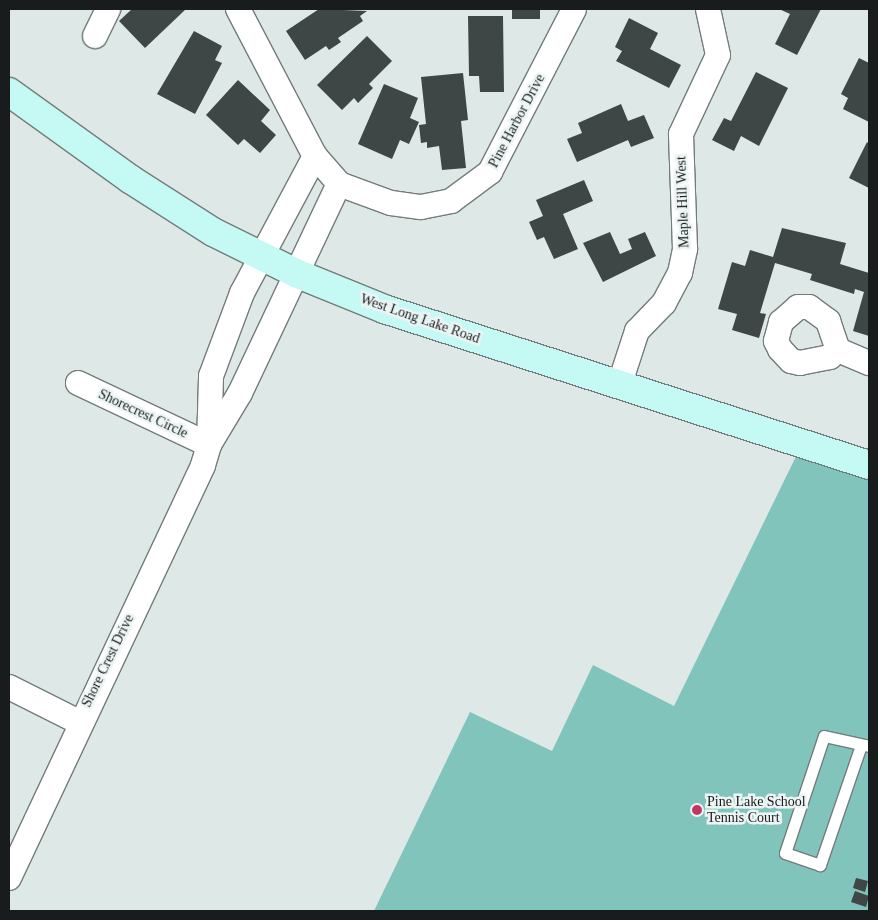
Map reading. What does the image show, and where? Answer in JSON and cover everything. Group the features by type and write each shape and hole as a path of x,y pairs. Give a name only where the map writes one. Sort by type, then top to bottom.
{"main road":[{"name":"West Long Lake Road","path":"9,92 130,180 262,257 298,274 384,309 869,465"}],"street":[{"path":"96,36 108,9"},
{"name":"Pine Harbor Drive","path":"238,9 315,156 339,184 391,204 421,207 451,201 471,190 490,172 505,147 574,9"},
{"name":"Maple Hill West","path":"619,386 637,331 664,303 680,273 685,249 681,134 718,55 708,9"},
{"name":"Shore Crest Drive","path":"209,445 211,376 262,257 315,156"},
{"name":"Shore Crest Drive","path":"9,878 79,722 203,465 209,445 298,274 339,184"},
{"path":"838,350 869,363"},
{"name":"Shorecrest Circle","path":"78,384 209,445"},
{"path":"9,687 79,722"}],"lane":[{"path":"824,736 864,747 820,865 785,853 824,736"}],"shaded area":[{"path":"805,438 869,459 869,911 374,911 470,712 552,751 593,665 674,706"}],"building":[{"path":"132,9 186,9 145,48 119,21"},
{"path":"319,9 367,11 360,16 363,21 338,38 341,42 329,50 326,46 305,60 286,31"},
{"path":"512,9 540,9 540,19 512,19"},
{"path":"779,9 821,9 797,55 775,44 790,14"},
{"path":"468,16 503,16 504,92 480,92 479,76 469,76"},
{"path":"629,18 658,33 650,49 681,65 669,88 616,61 622,51 615,47"},
{"path":"194,31 222,46 215,60 222,63 195,114 157,94"},
{"path":"367,36 392,61 369,84 373,88 358,103 354,98 342,110 317,85"},
{"path":"859,58 869,63 869,122 843,109 848,98 841,94"},
{"path":"756,72 788,88 759,146 741,136 734,151 712,140 724,118 731,121"},
{"path":"463,73 468,120 461,121 466,168 442,170 439,146 427,148 427,142 421,143 419,125 426,124 421,77"},
{"path":"238,80 270,110 261,121 276,135 260,153 244,139 238,145 206,115"},
{"path":"384,84 418,98 410,118 419,122 409,144 400,140 392,159 358,144"},
{"path":"621,104 628,121 644,115 654,138 631,147 628,140 577,162 567,139 582,133 578,123"},
{"path":"867,142 869,144 869,188 849,178"},
{"path":"584,180 593,201 563,214 578,249 554,259 544,237 537,240 529,222 543,216 536,200"},
{"path":"782,228 846,243 840,264 869,273 869,336 853,331 864,292 855,289 854,294 810,280 812,274 775,263 760,313 766,314 759,338 732,330 737,314 718,309 732,262 745,266 750,250 773,257"},
{"path":"610,232 620,254 632,249 628,239 645,232 656,256 603,282 583,243"},
{"path":"856,878 868,881 865,892 853,888"},
{"path":"855,891 869,896 866,907 851,902"}],"place":[{"name":"Pine Lake School Tennis Court","path":"697,810"}]}
